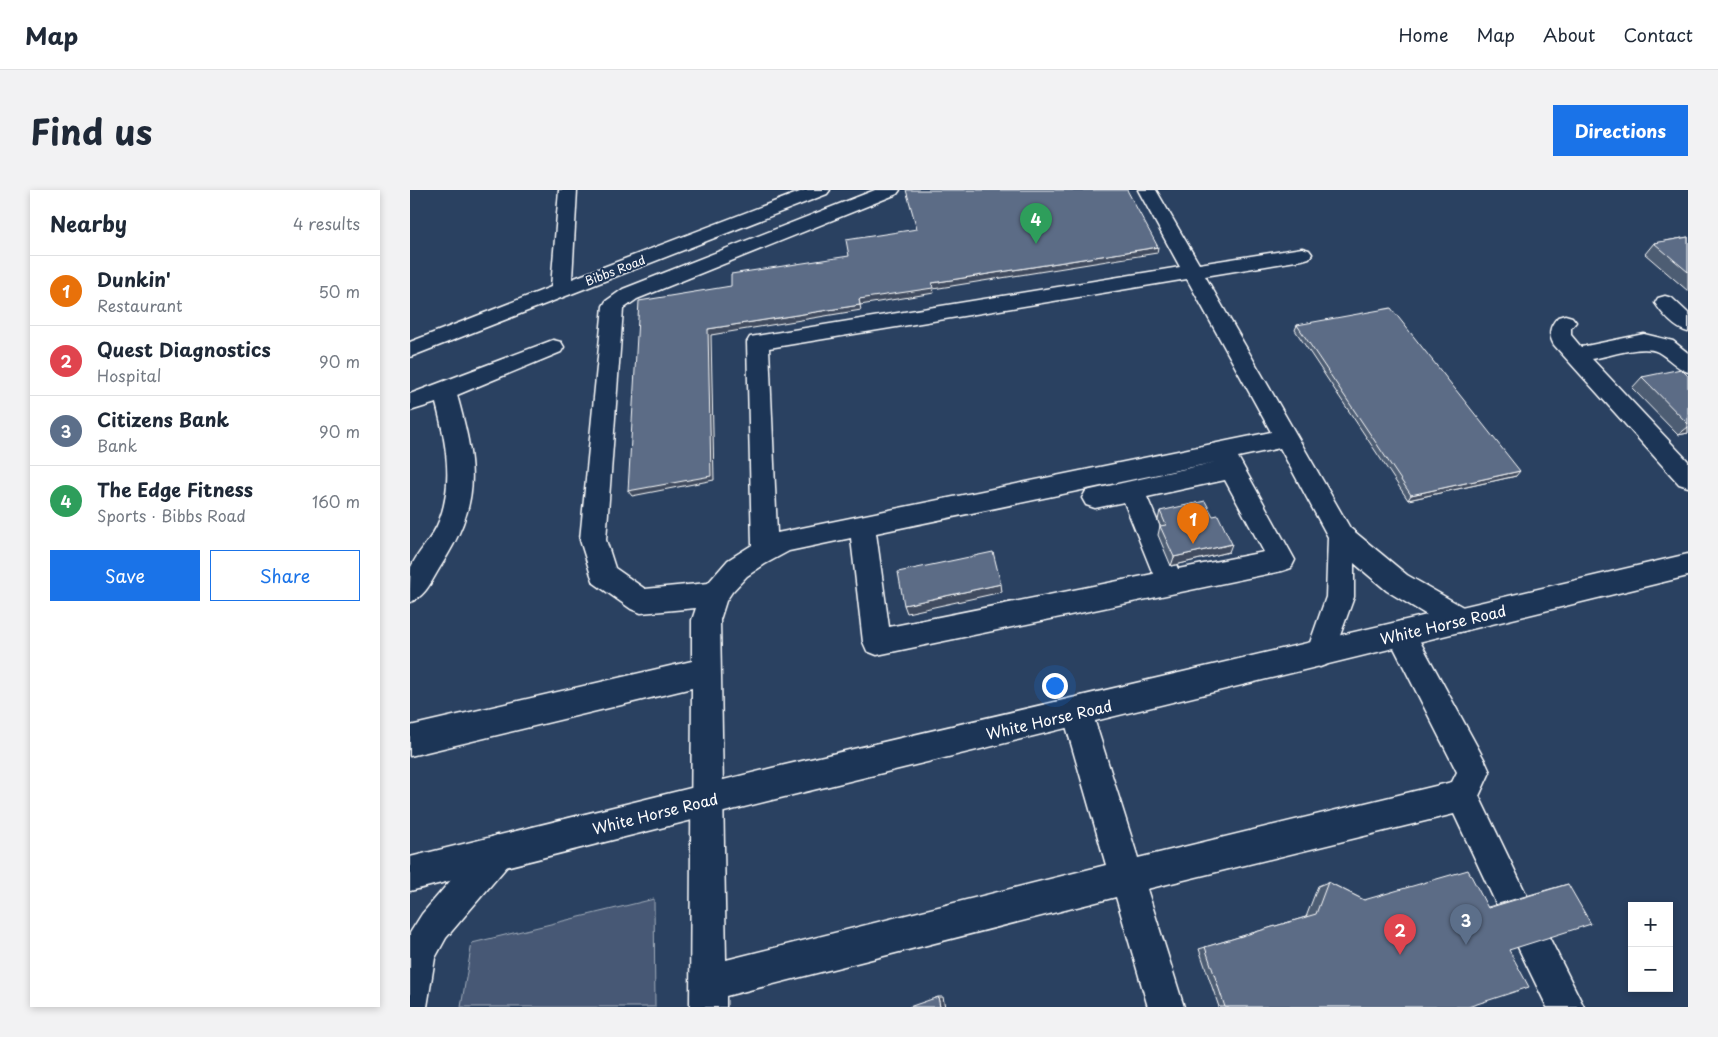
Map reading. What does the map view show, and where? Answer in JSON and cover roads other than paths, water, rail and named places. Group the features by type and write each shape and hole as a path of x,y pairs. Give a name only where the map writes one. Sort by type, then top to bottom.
{"street":[{"path":"561,291 568,190"},
{"name":"Bibbs Road","path":"410,350 561,291 769,202 821,190"},
{"path":"716,594 641,601 604,575 593,540 613,306 630,294 891,190"},
{"path":"1147,190 1341,536 1397,583 1460,620"},
{"path":"765,550 758,342 1302,254"},
{"path":"1665,303 1688,325"},
{"path":"1565,322 1560,327 1559,333 1562,340 1685,470"},
{"path":"1576,355 1644,341 1665,346 1688,364"},
{"path":"410,403 553,348"},
{"path":"410,590 433,556 452,520 460,484 456,434 444,391"},
{"path":"1095,498 1132,491 1227,460 1286,438"},
{"path":"1227,460 862,525 785,541 765,550 734,571 716,594 706,620 708,995 1127,877 1462,796 1474,772 1401,634"},
{"path":"862,525 877,642 1282,560 1227,460"},
{"path":"1132,491 1170,582"},
{"path":"1320,654 1340,597 1341,536"},
{"name":"White Horse Road","path":"410,874 707,800 1688,565"},
{"path":"410,741 706,671"},
{"path":"1077,712 1166,1007"},
{"path":"1462,796 1512,900"},
{"path":"410,1003 418,953 434,926 497,852"},
{"path":"1532,939 1566,1007"}],"place":[{"name":"The Edge Fitness","path":"1036,244"},
{"name":"Dunkin'","path":"1193,544"},
{"name":"Citizens Bank","path":"1466,945"},
{"name":"Quest Diagnostics","path":"1400,955"}]}
